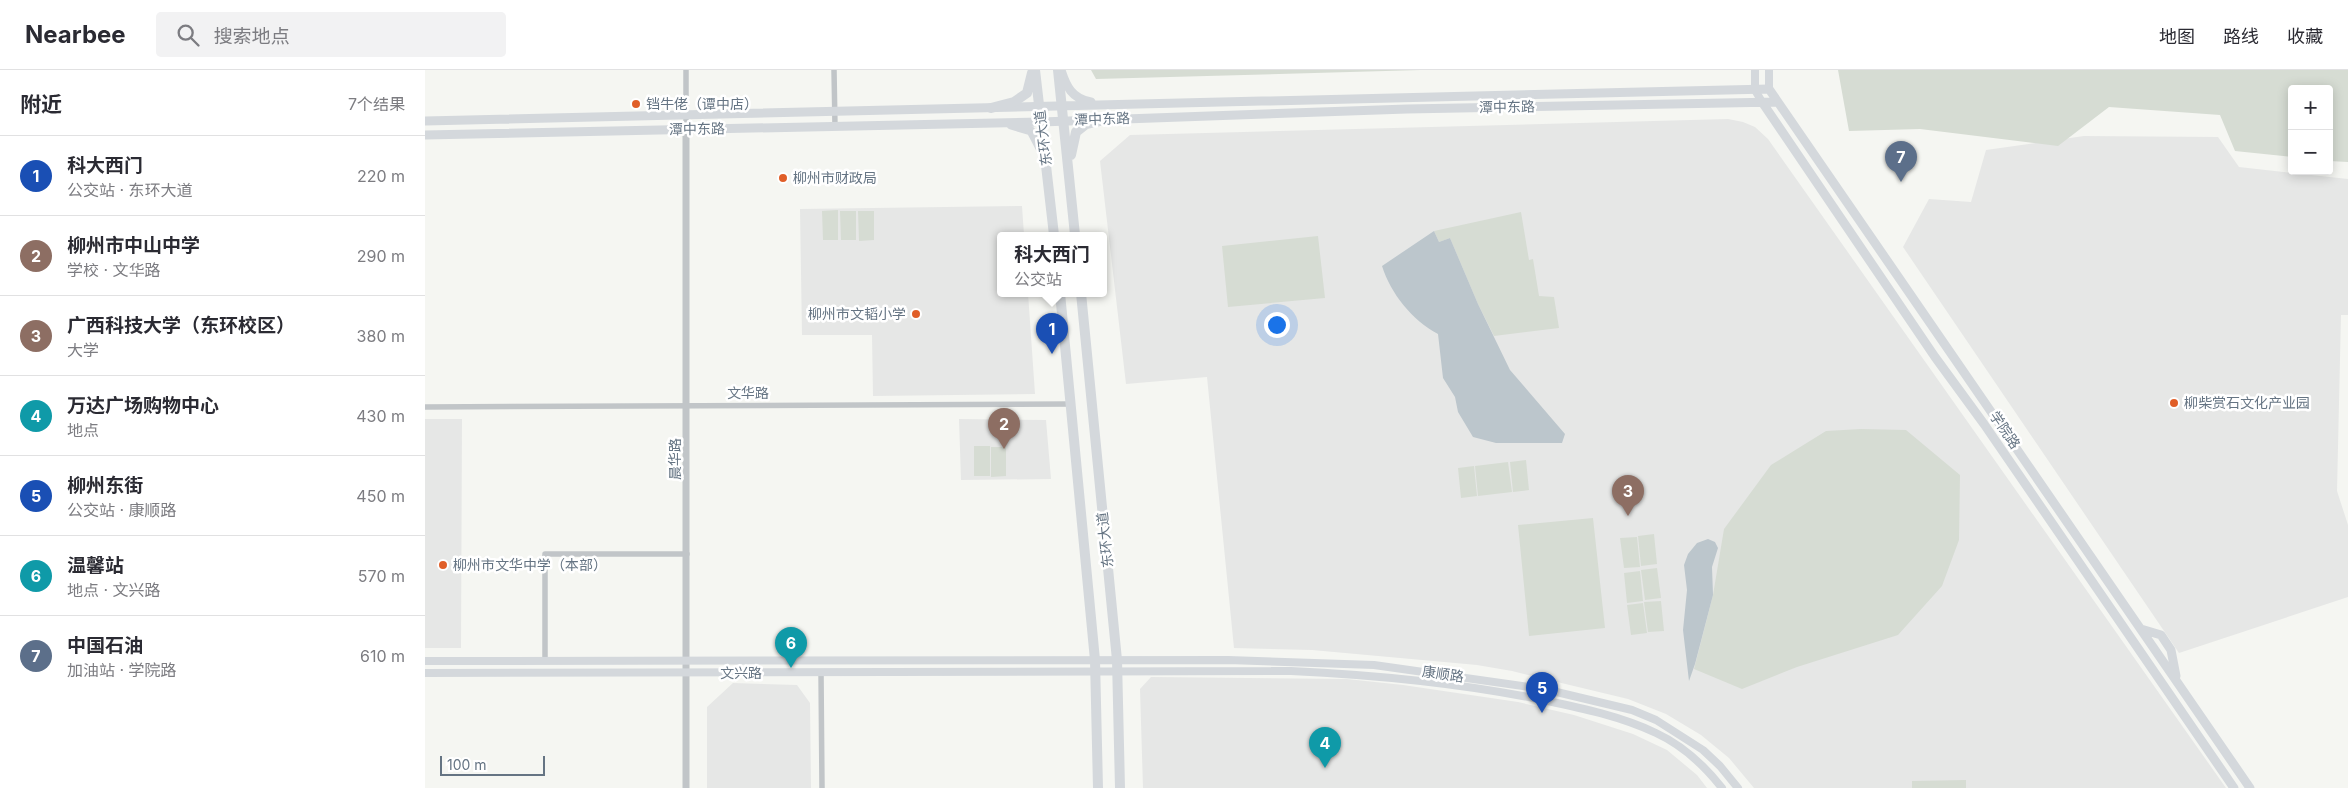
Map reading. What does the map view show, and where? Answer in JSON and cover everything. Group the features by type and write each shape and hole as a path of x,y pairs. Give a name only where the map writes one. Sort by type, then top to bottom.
{"highway":[{"name":"东环大道","path":"1034,70 1054,232"},
{"path":"991,108 1014,102 1027,93 1034,70"},
{"name":"东环大道","path":"1059,70 1075,232"},
{"path":"1069,173 1072,143 1076,132 1086,124 1108,119"},
{"name":"东环大道","path":"1060,297 1095,660 1098,788"},
{"name":"东环大道","path":"1081,297 1118,672 1120,788"}],"main road":[{"path":"1059,70 1074,96 1085,101 1108,105"},
{"path":"1755,70 1755,90"},
{"path":"1769,70 1769,89"},
{"name":"潭中东路","path":"425,121 1769,89"},
{"name":"学院路","path":"1769,89 2251,788"},
{"name":"学院路","path":"1755,90 1935,357 1984,424 2234,788"},
{"name":"潭中东路","path":"425,135 1041,122 1407,109 1778,102"},
{"path":"993,122 1031,131 1039,143 1046,162"},
{"name":"文兴路","path":"425,661 1117,660"},
{"name":"康顺路","path":"1117,660 1282,660 1374,665 1544,690 1632,710 1656,720 1703,750 1720,766 1737,788"},
{"name":"康顺路","path":"1118,672 1291,671 1361,675 1448,684 1522,696 1591,710 1619,718 1657,733 1686,752 1708,771 1722,788"},
{"name":"文兴路","path":"425,673 1118,672"}],"street":[{"path":"686,129 687,70"},
{"path":"834,70 835,126"},
{"name":"晨华路","path":"686,129 686,788"},
{"name":"文华路","path":"425,407 1071,404"},
{"path":"545,661 545,554 687,554"},
{"path":"821,672 823,788"}],"shaded area":[{"path":"1091,70 1421,70 1096,79"},
{"path":"1838,70 2348,70 2348,162 2333,161 2333,85 2288,85 2288,157 2235,151 2220,115 2109,107 2058,146 1920,129 1849,131"},
{"path":"1728,119 1755,127 1768,139 2226,788 1754,788 1729,758 1701,735 1666,714 1628,699 1512,671 1477,665 1312,650 1234,648 1207,377 1126,384 1100,161 1130,135"},
{"name":"柳柴赏石文化产业园","path":"2084,136 2218,137 2239,167 2288,172 2288,175 2312,175 2348,179 2348,315 2341,315 2337,491 2348,525 2348,597 2179,653 1903,247 1929,199 1971,202 1986,150"},
{"name":"柳州市文韬小学","path":"1022,206 1024,232 997,232 997,297 1028,297 1035,394 873,396 872,335 802,335 800,209"},
{"path":"838,210 838,240 823,240 822,211"},
{"path":"840,211 856,211 856,240 841,240"},
{"path":"858,211 874,211 874,240 859,241"},
{"path":"1521,212 1529,260 1533,259 1539,296 1554,297 1559,328 1494,336 1450,238 1439,242 1434,231"},
{"path":"1434,231 1439,242 1450,238 1478,304 1510,370 1565,434 1562,443 1496,443 1473,437 1458,412 1455,397 1443,378 1438,334 1411,314 1397,296 1382,266"},
{"path":"1318,236 1325,298 1228,307 1222,246"},
{"name":"柳州市文华中学（本部）","path":"425,419 462,419 461,648 425,648"},
{"path":"959,419 1046,420 1051,479 961,480"},
{"path":"1861,429 1906,430 1960,475 1959,540 1942,586 1898,635 1797,667 1742,689 1694,669 1713,595 1724,529 1771,465 1826,431"},
{"path":"974,446 990,446 990,476 974,476"},
{"path":"991,447 1006,447 1006,476 991,477"},
{"path":"1526,460 1529,490 1513,492 1510,462"},
{"path":"1508,462 1512,492 1478,496 1475,466"},
{"path":"1474,466 1477,496 1461,498 1458,468"},
{"path":"1593,518 1605,628 1529,636 1518,525"},
{"path":"1654,534 1657,564 1641,566 1638,536"},
{"path":"1637,537 1640,567 1624,568 1620,538"},
{"path":"1708,539 1715,542 1718,548 1712,567 1713,595 1689,681 1683,630 1687,590 1684,565 1688,554 1697,543"},
{"path":"1657,568 1661,598 1645,600 1641,570"},
{"path":"1640,571 1643,601 1627,603 1624,573"},
{"path":"1661,601 1664,631 1648,632 1644,602"},
{"path":"1643,603 1647,633 1631,635 1627,605"},
{"path":"1151,677 1347,679 1403,685 1518,702 1574,715 1633,734 1667,750 1697,775 1707,788 1143,788 1140,689"},
{"path":"733,683 797,685 810,703 811,788 707,788 707,707"},
{"path":"1966,780 1966,788 1912,788 1912,781"}],"place":[{"name":"铛牛佬（谭中店）","path":"636,104"},
{"name":"柳州市财政局","path":"783,178"},
{"name":"中国石油","path":"1901,182"},
{"name":"柳州市文韬小学","path":"916,314"},
{"name":"科大西门","path":"1052,354"},
{"name":"柳柴赏石文化产业园","path":"2174,403"},
{"name":"柳州市中山中学","path":"1004,449"},
{"name":"广西科技大学（东环校区）","path":"1628,516"},
{"name":"柳州市文华中学（本部）","path":"443,565"},
{"name":"温馨站","path":"791,668"},
{"name":"柳州东街","path":"1542,713"},
{"name":"万达广场购物中心","path":"1325,768"}]}
